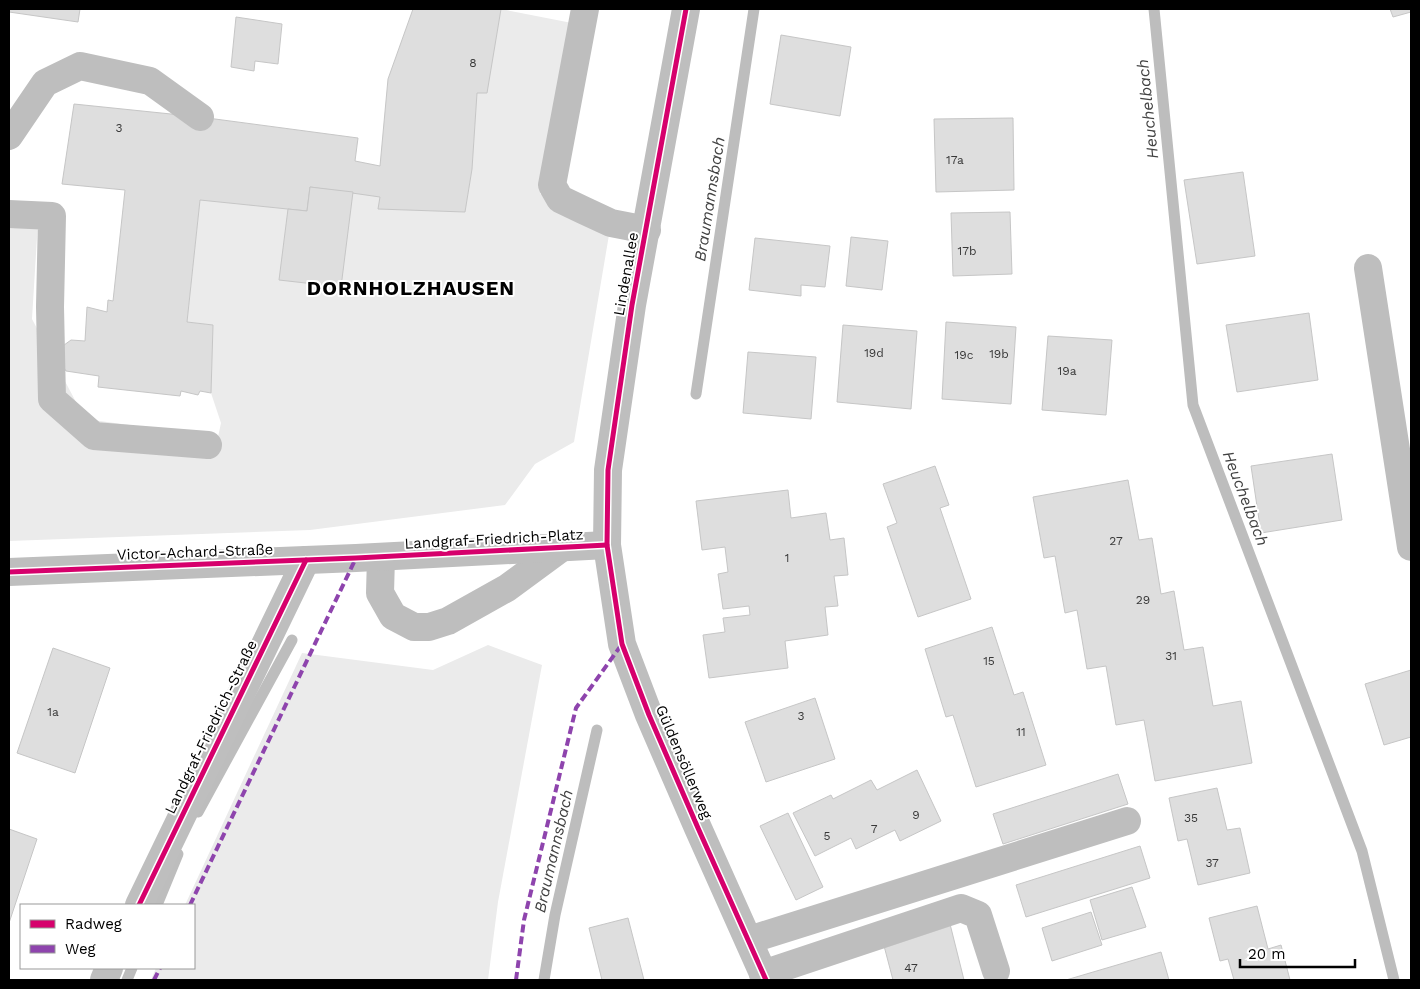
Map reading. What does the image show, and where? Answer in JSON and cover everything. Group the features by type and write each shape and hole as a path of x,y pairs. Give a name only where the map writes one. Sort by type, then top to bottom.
{"street":[{"path":"585,9 552,185 560,199 583,210 611,223 647,230"},
{"name":"Lindenallee","path":"607,545 608,470 632,305 686,9"},
{"path":"9,136 45,83 80,66 150,81 200,117"},
{"path":"9,214 52,216 50,307 52,399 94,436 208,445"},
{"path":"1368,268 1411,547"},
{"name":"Landgraf-Friedrich-Platz","path":"560,548 507,588 448,621 429,627 414,627 393,616 380,593 381,557 607,545"},
{"name":"Güldensöllerweg","path":"607,545 622,644 657,733 765,977"},
{"name":"Victor-Achard-Straße","path":"9,572 381,557"},
{"name":"Landgraf-Friedrich-Straße","path":"139,904 306,560"},
{"path":"749,940 1127,821"},
{"path":"765,977 961,908 978,915 996,971"}],"shaded area":[{"path":"501,9 572,23 540,194 560,199 611,223 574,442 535,464 505,505 310,530 9,541 9,204 39,205 32,319 85,419 218,437 221,423 211,393 213,325 187,322 200,200 353,192 380,197 379,209 465,212 472,169 477,93 487,92"},
{"path":"488,645 542,665 498,902 488,980 151,980 156,969 195,969 195,904 185,904 302,653 433,670"}],"building":[{"path":"9,9 80,9 78,22 9,12"},
{"path":"413,9 501,9 487,93 477,93 472,169 465,212 378,209 380,197 310,187 307,211 200,200 187,322 213,325 211,393 200,391 198,395 181,391 180,396 98,387 99,376 66,371 60,361 60,348 71,340 85,341 87,307 107,312 108,300 113,301 125,190 62,184 74,104 200,117 358,138 355,161 380,166 388,79"},
{"path":"1390,9 1411,9 1411,12 1393,17"},
{"path":"236,17 282,24 278,64 255,61 254,71 231,67"},
{"path":"781,35 851,47 840,116 770,104"},
{"path":"1013,118 1014,190 936,192 934,119"},
{"path":"1243,172 1255,256 1197,264 1184,180"},
{"path":"310,187 353,192 341,287 279,280 288,209 307,211"},
{"path":"1010,212 1012,274 953,276 951,213"},
{"path":"851,237 888,241 882,290 846,286"},
{"path":"755,238 830,246 825,287 801,285 801,296 749,290"},
{"path":"1309,313 1318,380 1237,392 1226,325"},
{"path":"946,322 1016,327 1011,404 942,399"},
{"path":"843,325 917,331 911,409 837,402"},
{"path":"1048,336 1112,340 1106,415 1042,410"},
{"path":"748,352 816,357 811,419 743,413"},
{"path":"1332,454 1342,520 1261,533 1251,466"},
{"path":"935,466 949,505 940,508 971,599 918,617 887,527 897,523 883,484"},
{"path":"1128,480 1139,540 1152,538 1161,594 1174,591 1184,650 1203,647 1213,706 1241,701 1252,763 1155,781 1144,720 1116,725 1106,666 1087,669 1077,610 1065,613 1055,556 1044,558 1033,497"},
{"path":"788,490 791,518 826,513 830,540 844,538 848,575 834,576 838,606 825,607 828,635 785,641 788,668 709,678 703,635 725,632 723,618 750,615 749,606 723,609 718,574 728,572 725,547 702,550 696,501"},
{"path":"992,627 1014,695 1023,692 1046,765 976,787 953,715 946,717 925,649"},
{"path":"53,648 110,668 75,773 17,753"},
{"path":"1411,670 1411,737 1384,745 1365,684"},
{"path":"815,698 835,759 766,782 745,722"},
{"path":"917,770 941,821 900,841 895,830 856,849 851,838 815,856 793,813 831,795 833,799 871,780 877,790"},
{"path":"1118,774 1128,804 1003,844 993,814"},
{"path":"1217,788 1227,830 1240,828 1250,873 1198,885 1187,839 1178,841 1169,798"},
{"path":"788,813 823,887 796,900 760,826"},
{"path":"9,829 37,839 9,923"},
{"path":"1140,846 1150,878 1026,917 1016,885"},
{"path":"1132,887 1146,927 1102,940 1090,900"},
{"path":"1257,906 1268,949 1281,945 1290,980 1234,980 1228,959 1220,961 1209,918"},
{"path":"1091,912 1102,945 1052,961 1042,928"},
{"path":"628,918 644,980 602,980 589,928"},
{"path":"950,924 964,980 893,980 883,942"},
{"path":"1161,952 1169,980 1066,980"}],"waterway":[{"name":"Braumannsbach","path":"696,394 754,9"},
{"name":"Heuchelbach","path":"1154,9 1193,405 1362,851 1394,980"},
{"path":"198,812 292,640"},
{"name":"Braumannsbach","path":"544,980 555,915 597,730"},
{"path":"157,904 178,854"},
{"path":"127,980 132,969"}],"marked path":[{"path":"190,904 356,558"},
{"path":"516,980 524,920 576,708 622,644"},
{"path":"154,980 160,969"}],"cycle path":[{"path":"686,9 632,305 608,470 607,545 622,644 649,715 766,980"},
{"path":"9,572 356,558 607,545"},
{"path":"139,904 306,560"}],"district":[{"name":"DORNHOLZHAUSEN","path":"411,288"}]}
